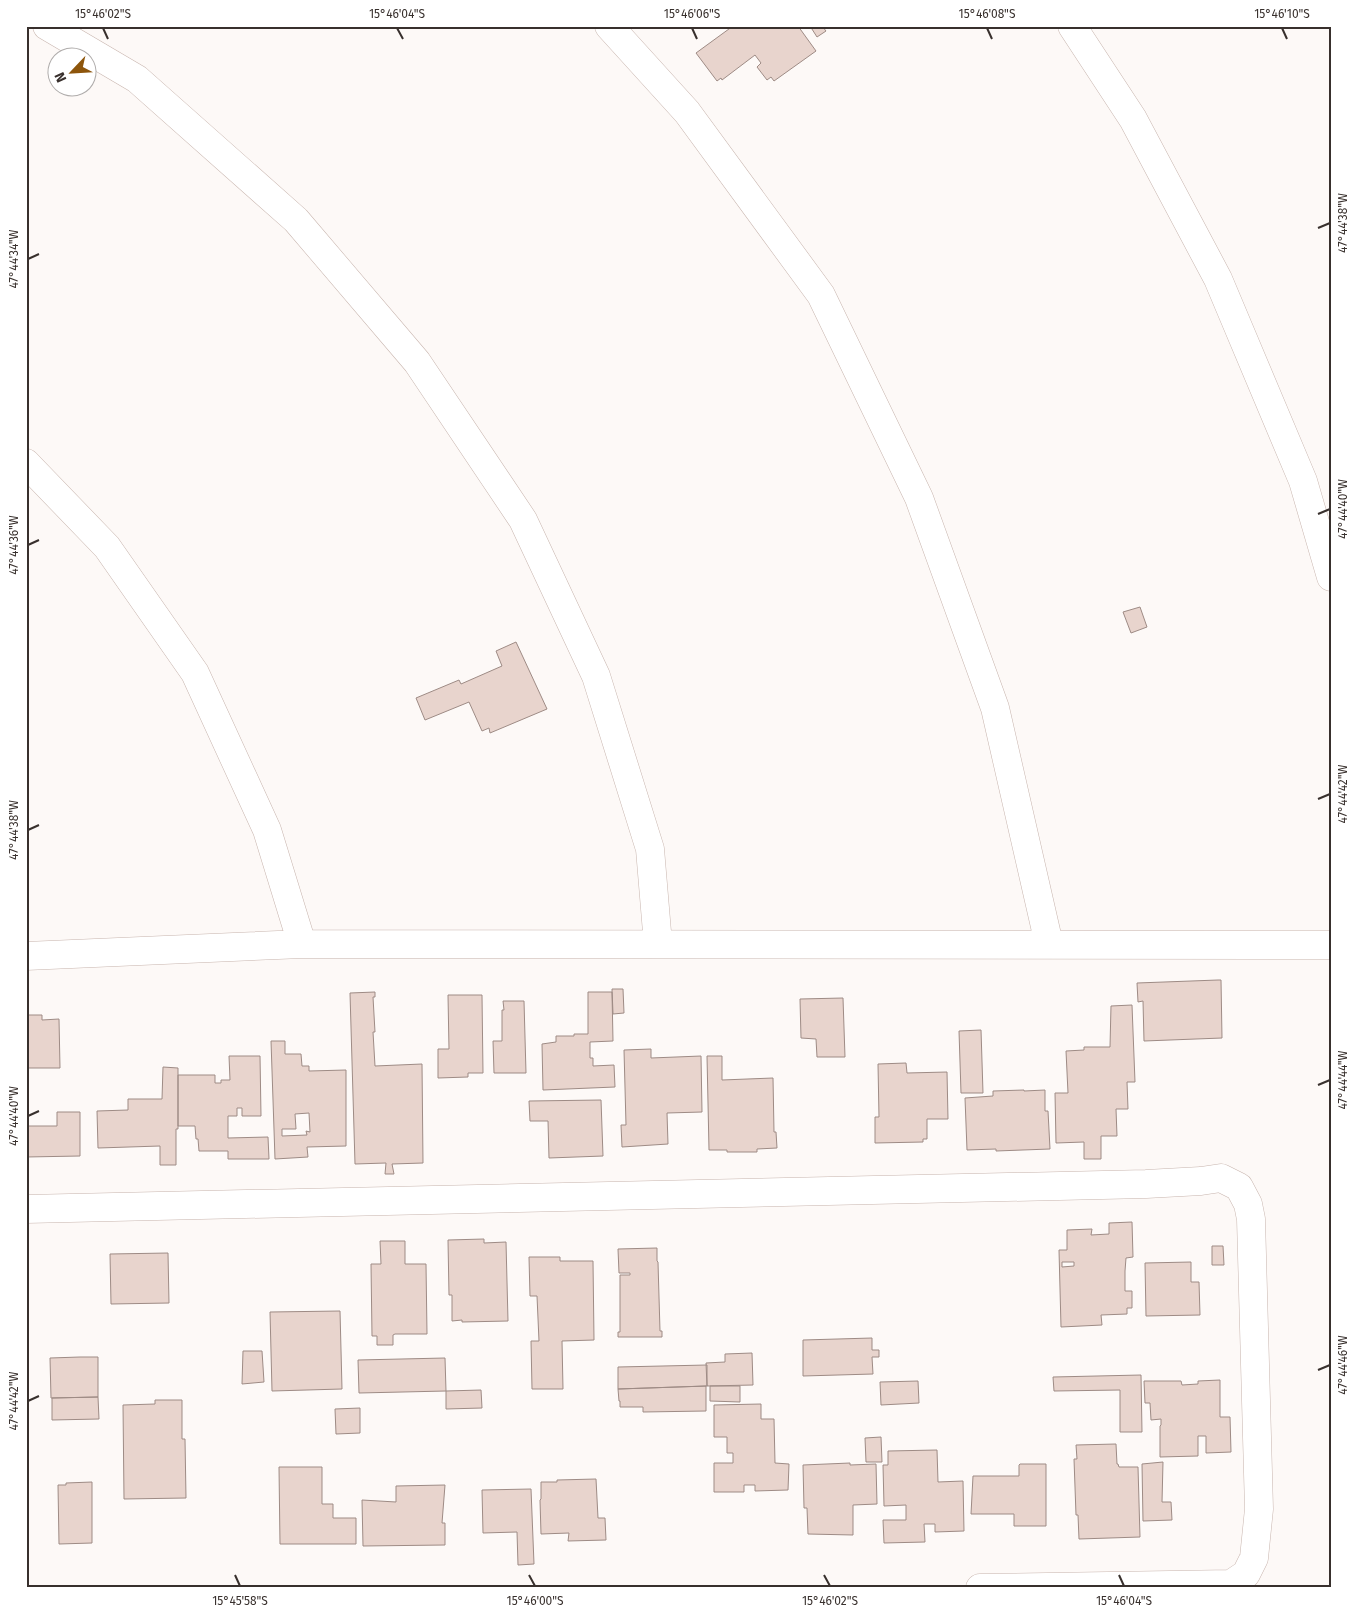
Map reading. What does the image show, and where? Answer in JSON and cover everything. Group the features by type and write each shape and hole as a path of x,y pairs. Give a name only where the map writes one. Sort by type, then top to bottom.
{"street":[{"path":"47,26 137,79 296,220 417,362 523,520 596,676 650,849 658,944"},
{"path":"609,26 687,112 821,295 919,498 995,708 1049,944"},
{"path":"1072,26 1133,119 1218,279 1303,481 1331,577"},
{"path":"26,463 107,546 195,673 266,830 302,944"},
{"path":"26,956 302,944 1331,945"},
{"path":"26,1209 1146,1184 1221,1178 1239,1187 1248,1204 1252,1220 1259,1509 1254,1558 1246,1574 1232,1584 980,1588"}],"building":[{"path":"733,26 798,26 816,51 774,81 771,77 767,80 757,67 761,63 755,55 722,80 721,78 717,81 696,53"},
{"path":"810,26 822,26 826,31 817,37"},
{"path":"1140,607 1147,627 1131,633 1123,612"},
{"path":"516,642 547,709 490,733 489,728 482,731 469,702 425,720 416,698 459,680 461,684 502,666 496,651"},
{"path":"1221,980 1222,1038 1144,1041 1143,1001 1138,1002 1137,983"},
{"path":"612,989 623,989 624,1013 613,1014"},
{"path":"375,992 375,997 373,997 375,1032 373,1032 375,1066 422,1064 423,1163 392,1164 394,1174 385,1174 386,1163 355,1164 350,993"},
{"path":"588,992 612,992 613,1041 590,1042 590,1058 593,1058 593,1066 614,1065 615,1087 543,1090 542,1044 556,1042 556,1036 588,1034"},
{"path":"448,995 482,995 483,1073 468,1073 468,1077 438,1078 438,1049 449,1049"},
{"path":"843,998 845,1057 817,1057 816,1039 801,1038 800,999"},
{"path":"503,1001 524,1001 526,1073 494,1073 493,1041 502,1041"},
{"path":"1132,1005 1135,1082 1127,1082 1128,1109 1116,1109 1117,1136 1101,1136 1101,1159 1084,1159 1084,1142 1056,1143 1055,1093 1068,1093 1066,1051 1084,1050 1084,1047 1110,1047 1111,1006"},
{"path":"26,1015 42,1015 42,1020 59,1019 60,1068 26,1068"},
{"path":"981,1030 983,1093 961,1093 959,1031"},
{"path":"271,1041 285,1041 285,1054 301,1054 302,1066 309,1066 309,1071 346,1070 346,1146 307,1147 308,1157 275,1159","holes":["309,1113 310,1132 306,1131 307,1135 282,1136 282,1129 296,1129 295,1114"]},
{"path":"651,1049 651,1058 701,1056 702,1112 667,1113 668,1144 622,1147 621,1125 626,1125 624,1050"},
{"path":"229,1056 260,1056 261,1116 242,1116 242,1108 237,1108 237,1116 228,1116 228,1138 268,1137 269,1159 228,1159 228,1151 199,1151 195,1126 178,1126 178,1075 215,1075 215,1083 221,1083 221,1080 230,1080"},
{"path":"707,1056 722,1056 722,1080 773,1078 774,1132 776,1132 777,1148 757,1149 757,1152 709,1150"},
{"path":"906,1063 907,1073 947,1072 948,1119 927,1119 927,1139 923,1139 923,1142 875,1143 875,1117 879,1117 878,1064"},
{"path":"163,1067 178,1068 176,1165 160,1165 160,1146 98,1148 97,1111 128,1110 128,1099 162,1099"},
{"path":"1045,1090 1045,1111 1048,1111 1050,1149 967,1150 965,1098 993,1096 993,1091"},
{"path":"601,1100 603,1156 549,1158 548,1121 530,1121 529,1101"},
{"path":"57,1112 80,1112 80,1156 26,1157 26,1126 57,1126"},
{"path":"1132,1222 1133,1257 1126,1258 1125,1291 1132,1291 1132,1308 1127,1308 1127,1314 1101,1315 1102,1325 1061,1327 1059,1250 1067,1250 1067,1230 1092,1229 1091,1235 1109,1234 1109,1223","holes":["1062,1262 1074,1262 1074,1266 1062,1267"]},
{"path":"484,1239 484,1243 506,1242 508,1321 452,1321 452,1295 449,1295 448,1240"},
{"path":"380,1241 405,1241 405,1264 426,1264 427,1334 395,1334 393,1335 393,1345 377,1345 377,1336 372,1336 371,1264 381,1264"},
{"path":"1212,1246 1223,1246 1224,1265 1212,1265"},
{"path":"657,1248 660,1331 662,1331 662,1337 618,1337 618,1332 620,1332 620,1275 630,1275 630,1273 619,1273 618,1249"},
{"path":"168,1253 169,1303 111,1304 110,1254"},
{"path":"529,1257 560,1257 560,1261 593,1261 594,1340 562,1341 563,1389 532,1389 531,1341 539,1341 537,1296 530,1296"},
{"path":"1191,1262 1191,1282 1199,1282 1200,1315 1146,1316 1145,1263"},
{"path":"340,1311 342,1389 272,1391 270,1312"},
{"path":"872,1338 872,1350 879,1350 879,1357 872,1357 873,1374 803,1376 803,1340"},
{"path":"243,1351 262,1351 264,1382 242,1384"},
{"path":"752,1353 753,1385 707,1386 706,1363 725,1362 725,1354"},
{"path":"98,1357 98,1397 51,1398 50,1358"},
{"path":"445,1358 446,1391 359,1393 358,1360"},
{"path":"707,1365 707,1386 618,1389 618,1367"},
{"path":"1141,1375 1142,1432 1120,1432 1120,1390 1054,1391 1053,1377"},
{"path":"1220,1380 1220,1417 1230,1417 1231,1452 1206,1453 1206,1436 1198,1436 1198,1456 1160,1457 1161,1419 1151,1420 1150,1403 1145,1403 1144,1381 1181,1381 1182,1385 1198,1384 1198,1381"},
{"path":"918,1381 919,1403 881,1405 880,1382"},
{"path":"706,1386 706,1411 643,1412 643,1407 620,1407 618,1389"},
{"path":"710,1386 740,1386 740,1402 710,1401"},
{"path":"481,1390 482,1408 446,1409 446,1391"},
{"path":"98,1397 99,1419 52,1420 52,1398"},
{"path":"155,1400 182,1400 182,1439 185,1439 186,1498 124,1499 123,1405 155,1404"},
{"path":"761,1404 761,1419 774,1419 775,1463 789,1464 788,1490 755,1491 755,1485 744,1485 744,1492 714,1492 714,1463 733,1463 733,1453 727,1453 727,1437 714,1437 714,1405"},
{"path":"360,1408 360,1433 336,1434 335,1409"},
{"path":"881,1437 882,1462 866,1462 865,1438"},
{"path":"1116,1444 1117,1464 1119,1467 1138,1467 1140,1537 1079,1539 1074,1459 1077,1459 1076,1445"},
{"path":"937,1450 938,1482 963,1481 964,1531 935,1532 935,1524 924,1524 925,1542 884,1543 883,1520 906,1520 906,1505 884,1506 883,1465 888,1465 888,1451"},
{"path":"1163,1462 1162,1502 1171,1502 1172,1520 1143,1521 1142,1464"},
{"path":"850,1463 850,1465 876,1464 877,1504 853,1505 853,1535 808,1534 807,1508 804,1508 803,1465"},
{"path":"1020,1464 1046,1464 1046,1526 1014,1526 1014,1514 971,1514 973,1476 1019,1476"},
{"path":"279,1467 322,1467 322,1504 333,1504 333,1518 356,1518 356,1544 280,1544"},
{"path":"596,1479 598,1518 605,1518 606,1540 568,1541 569,1533 541,1534 541,1482"},
{"path":"92,1482 92,1543 59,1544 58,1485"},
{"path":"445,1485 442,1523 445,1523 445,1545 363,1546 362,1500 396,1502 396,1486"},
{"path":"531,1489 534,1564 518,1565 517,1532 483,1533 482,1490"}]}
